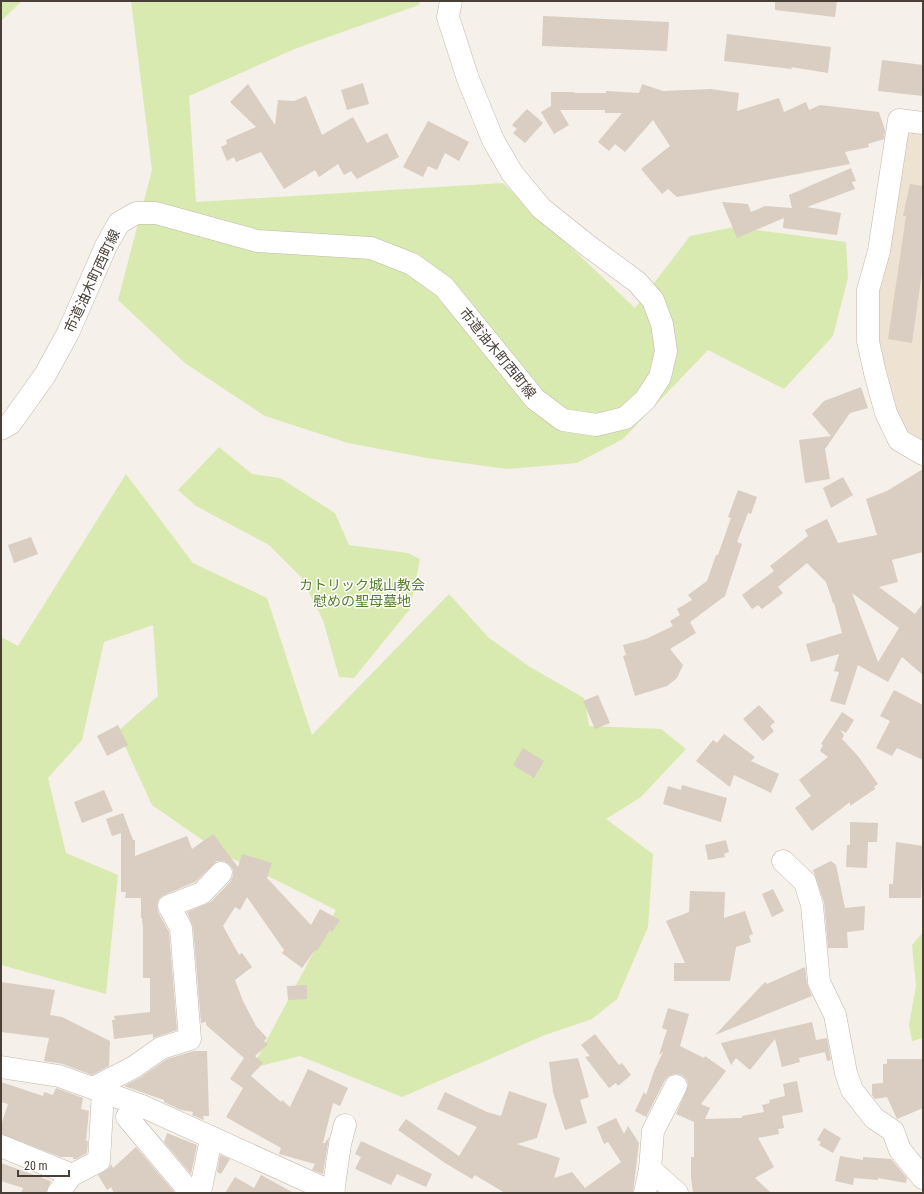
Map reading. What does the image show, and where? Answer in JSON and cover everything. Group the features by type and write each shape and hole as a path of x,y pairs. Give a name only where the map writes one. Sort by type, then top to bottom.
{"street":[{"name":"市道油木町西町線","path":"1,429 10,424 45,375 68,334 106,246 119,223 136,213 156,213 257,242 371,248 412,264 444,287 535,399 563,420 596,425 624,418 645,400 660,377 666,351 662,324 653,300 637,282 586,245 541,208 512,173 493,140 468,79 448,17 452,1"},
{"path":"923,123 899,120 879,251 868,290 868,341 886,413 898,440 923,454"},
{"path":"783,861 805,882 815,931 819,982 835,1015 846,1073 852,1090 874,1118 893,1131 900,1150 923,1178"},
{"path":"98,1090 161,1048 190,1038 182,928 169,906 202,893 221,873"},
{"path":"1,1067 59,1076 142,1106 334,1193 340,1144 345,1125"},
{"path":"644,1193 650,1169 652,1131 676,1086"},
{"path":"58,1193 72,1175 99,1161 98,1090"},
{"path":"142,1106 127,1117 191,1193"},
{"path":"200,1193 210,1144 213,1138"},
{"path":"1,1146 72,1175"},
{"path":"650,1169 677,1193"}],"shaded area":[{"path":"906,129 923,131 923,445 905,432 891,410 874,340 875,291"}],"green space":[{"path":"1,1 22,1 1,21"},
{"path":"131,1 420,1 419,5 297,48 189,96 196,202 503,183 635,308 690,236 734,227 846,242 848,278 833,336 784,389 708,350 623,439 577,463 507,469 427,458 348,443 265,416 185,363 118,300 152,170"},
{"name":"カトリック城山教会 慰めの聖母墓地","path":"219,447 252,474 280,478 335,513 349,545 408,553 420,559 410,609 354,678 339,677 323,620 301,577 269,545 196,506 178,490"},
{"path":"126,474 193,563 267,598 312,735 449,594 489,638 530,667 584,698 589,726 661,729 686,749 641,797 606,819 653,854 648,927 617,999 592,1019 545,1035 402,1097 300,1056 252,1068 336,910 221,853 152,805 118,731 158,696 153,625 104,642 82,740 48,778 66,853 118,875 106,994 1,965 1,637 18,646"},
{"path":"923,932 923,1038 912,1041 909,1025 916,986 912,945"}],"building":[{"path":"775,1 837,1 835,17 775,10"},
{"path":"543,16 669,22 667,51 542,46"},
{"path":"727,34 831,47 828,73 791,67 792,69 724,61"},
{"path":"882,60 923,65 923,96 878,91"},
{"path":"363,83 369,104 347,110 341,90"},
{"path":"248,84 275,125 278,100 294,101 306,96 322,135 353,117 367,143 387,133 399,157 357,179 351,171 344,175 338,164 319,177 315,170 284,189 261,152 236,162 234,157 227,161 221,147 227,144 226,140 256,127 230,102"},
{"path":"642,84 663,91 711,89 739,93 737,111 779,98 784,112 806,102 809,110 820,105 879,112 885,130 884,139 868,144 869,147 845,152 850,164 677,197 668,189 662,194 641,169 670,146 653,120 625,152 615,144 609,151 598,142 622,113 605,113 605,110 560,110 569,125 554,134 541,112 551,106 551,92 606,93 606,91 639,93"},
{"path":"527,109 543,123 525,143 513,133 517,129 512,125"},
{"path":"428,121 469,142 459,161 445,153 437,170 428,166 423,177 403,167"},
{"path":"851,168 856,181 852,182 855,189 807,207 841,213 837,235 783,228 784,218 737,238 722,202 748,204 751,212 765,206 792,208 789,195"},
{"path":"910,184 923,186 923,265 912,343 888,339 906,216 903,216"},
{"path":"861,387 868,408 850,413 825,449 830,479 805,483 799,440 831,436 812,414 824,401"},
{"path":"923,469 923,552 892,560 898,582 879,587 915,614 923,603 923,675 902,657 888,682 858,665 845,705 830,701 839,672 834,671 839,654 811,662 806,644 842,633 834,603 826,582 807,563 778,587 783,593 762,609 758,605 752,609 742,595 774,571 770,566 808,536 805,530 827,519 838,543 877,535 866,499 887,491","holes":["852,593 899,628 878,662"]},
{"path":"843,477 853,495 831,508 823,488"},
{"path":"738,490 757,497 751,514 748,513 737,542 742,544 725,596 690,622 696,633 670,649 683,665 677,678 667,686 635,696 623,656 626,655 623,645 646,639 673,626 670,621 680,615 677,609 692,600 688,595 707,581 731,518 728,517"},
{"path":"31,537 38,554 14,563 8,545"},
{"path":"894,690 923,705 923,760 897,748 892,756 876,748 890,721 880,716"},
{"path":"598,695 610,723 595,729 583,701"},
{"path":"759,705 775,722 770,726 774,731 763,741 743,719"},
{"path":"842,712 854,720 846,733 840,730 844,735 842,739 858,756 878,784 874,787 875,789 850,806 850,802 812,831 795,808 811,796 799,780 828,757 820,751 823,745 821,744"},
{"path":"118,725 128,745 107,756 97,736"},
{"path":"724,734 755,757 751,761 779,774 771,793 734,775 730,787 696,761 713,740 717,743"},
{"path":"523,748 544,761 534,778 513,765"},
{"path":"682,785 727,798 721,822 663,804 668,786 681,790"},
{"path":"104,790 113,811 82,823 74,802"},
{"path":"123,813 133,840 135,840 135,856 187,836 192,849 213,834 238,867 242,854 272,863 267,878 311,925 320,909 340,920 332,932 330,930 317,951 315,950 302,968 282,953 284,950 247,897 240,910 235,907 223,926 239,955 242,953 252,967 235,980 243,1001 256,1026 267,1038 264,1041 268,1044 255,1056 263,1063 251,1076 281,1102 282,1100 290,1107 308,1069 348,1088 340,1106 333,1103 323,1143 325,1143 329,1137 323,1174 312,1170 315,1164 279,1154 281,1148 226,1117 243,1088 230,1079 244,1058 206,1025 206,1022 201,1023 193,927 187,912 211,902 230,882 233,876 233,870 229,864 224,861 217,861 195,882 164,895 159,899 157,905 158,912 169,932 177,1030 153,1038 153,1034 114,1039 112,1020 115,1020 114,1016 150,1012 150,978 143,978 143,929 141,918 141,898 125,898 126,892 121,892 121,833 112,836 106,819"},
{"path":"850,822 878,823 877,842 868,842 867,868 846,867 847,845 850,845"},
{"path":"726,840 729,852 724,854 725,857 708,860 705,845"},
{"path":"896,842 923,846 921,898 889,898 889,884 893,884"},
{"path":"831,861 836,865 845,908 865,906 864,930 847,932 848,948 828,948 824,902 813,870"},
{"path":"773,889 784,911 772,917 762,894"},
{"path":"690,891 725,892 724,918 745,911 753,934 749,936 751,942 736,947 730,981 674,981 674,963 685,963 666,921 689,912"},
{"path":"805,967 807,983 812,996 715,1035 765,982 767,984"},
{"path":"1,982 55,990 50,1015 62,1017 110,1041 109,1066 92,1075 63,1064 44,1061 49,1038 1,1032"},
{"path":"307,985 307,999 288,1000 287,986"},
{"path":"668,1008 689,1014 680,1046 704,1058 705,1056 726,1071 701,1104 710,1108 705,1119 742,1118 742,1116 764,1112 762,1105 770,1103 769,1100 785,1096 783,1084 797,1081 803,1112 782,1116 784,1128 778,1129 779,1134 758,1138 774,1167 755,1178 771,1193 693,1193 691,1157 694,1157 694,1122 676,1114 688,1086 687,1080 682,1075 675,1074 669,1076 665,1080 646,1117 635,1111 644,1092 646,1095 654,1071 663,1052 659,1055 667,1030 662,1028"},
{"path":"812,1022 816,1040 827,1038 831,1060 827,1061 825,1052 799,1058 800,1062 782,1067 775,1039 750,1070 736,1058 731,1065 721,1043"},
{"path":"595,1034 619,1065 622,1063 631,1075 618,1086 616,1083 609,1088 585,1057 590,1056 581,1045"},
{"path":"194,1051 207,1051 209,1116 203,1116 204,1120 192,1115 193,1112 181,1110 164,1102 164,1100 124,1086 141,1077 167,1059"},
{"path":"578,1058 589,1097 580,1100 587,1123 565,1130 553,1092 549,1062"},
{"path":"887,1059 923,1059 923,1108 897,1119 887,1097 875,1099 872,1095 872,1084 883,1083 883,1064 887,1064"},
{"path":"1,1082 43,1096 44,1092 53,1095 56,1088 83,1098 81,1109 89,1111 86,1141 88,1141 87,1153 76,1159 73,1159 73,1157 61,1157 1,1134 1,1125 8,1104 1,1102"},
{"path":"509,1091 547,1104 537,1138 517,1144 560,1158 554,1178 572,1172 585,1188 621,1162 608,1142 604,1144 597,1127 616,1118 624,1134 628,1126 639,1143 633,1193 505,1193 475,1175 472,1179 445,1163 398,1130 406,1119 459,1156 477,1127 437,1109 445,1092 487,1112 501,1116"},
{"path":"824,1128 841,1138 833,1153 819,1145 821,1142 817,1140"},
{"path":"167,1133 197,1145 191,1174 164,1142"},
{"path":"361,1141 432,1174 426,1187 397,1174 391,1185 355,1169 361,1157 355,1154"},
{"path":"136,1147 175,1193 114,1193 111,1187 107,1190 98,1175 109,1168 111,1164 113,1168"},
{"path":"220,1155 230,1159 221,1174 217,1172"},
{"path":"840,1156 863,1160 863,1157 891,1159 907,1178 906,1183 878,1178 878,1180 854,1178 853,1185 835,1181"},
{"path":"1,1163 51,1181 46,1193 21,1193 23,1188 1,1181"},
{"path":"261,1175 294,1193 225,1193 235,1177 254,1188"}]}
